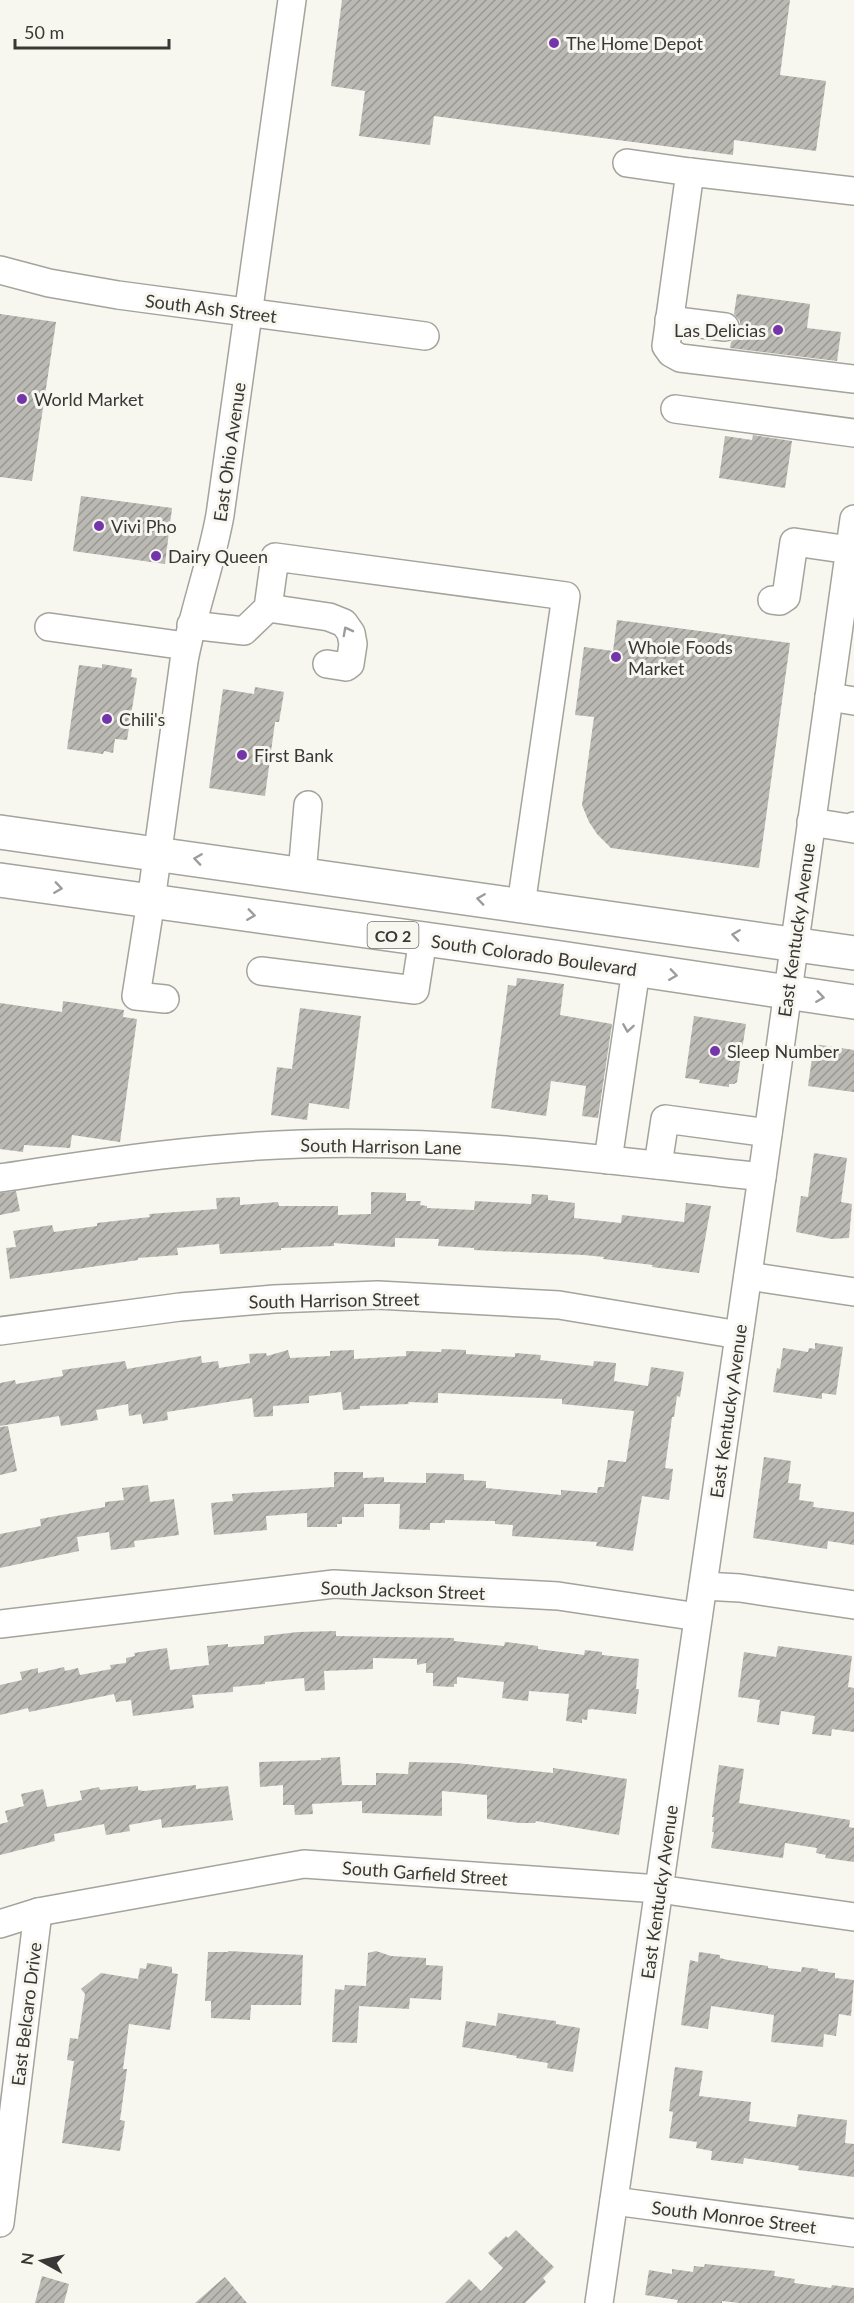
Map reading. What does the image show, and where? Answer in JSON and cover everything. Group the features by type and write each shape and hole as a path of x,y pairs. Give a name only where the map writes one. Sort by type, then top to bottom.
{"main road":[{"path":"0,832 521,904 854,953"},
{"name":"South Colorado Boulevard","path":"0,880 854,1002"}],"street":[{"name":"East Ohio Avenue","path":"165,999 136,996 189,636 208,572 220,515 292,0"},
{"path":"627,163 854,191"},
{"path":"690,172 666,346 670,353 680,358 854,380"},
{"name":"South Ash Street","path":"0,270 87,290 424,336"},
{"path":"669,320 725,327"},
{"path":"675,409 854,433"},
{"name":"East Kentucky Avenue","path":"599,2303 748,1276 811,822 841,699 854,519"},
{"path":"772,600 780,601 786,597 794,542 850,550"},
{"path":"49,627 189,636 244,631 268,608 274,557 566,596 521,904"},
{"path":"268,608 329,617 344,623 351,633 353,644 350,664 346,667 327,664"},
{"path":"302,874 308,805"},
{"path":"811,822 854,829 854,826"},
{"path":"261,971 416,990 423,939"},
{"path":"608,1160 636,970"},
{"path":"658,1165 665,1119 768,1133"},
{"name":"South Harrison Lane","path":"0,1178 147,1156 218,1149 375,1143 521,1150 762,1177"},
{"path":"748,1276 854,1292"},
{"name":"South Harrison Street","path":"0,1331 180,1306 378,1295 559,1305 739,1335"},
{"name":"South Jackson Street","path":"0,1624 334,1584 558,1596 698,1617"},
{"path":"703,1586 740,1588 854,1605"},
{"name":"South Garfield Street","path":"0,1924 38,1912 304,1864 659,1889 854,1917"},
{"name":"East Belcaro Drive","path":"0,2223 38,1912"},
{"name":"South Monroe Street","path":"614,2201 854,2233"}],"building":[{"name":"The Home Depot","path":"342,0 790,0 780,75 826,81 816,151 734,140 733,155 434,116 430,145 359,136 365,91 331,86"},
{"name":"Las Delicias","path":"737,294 810,304 807,328 841,332 837,361 730,348 731,342 740,330 740,321 734,314"},
{"name":"World Market","path":"0,314 56,322 32,481 0,477"},
{"path":"753,435 792,441 785,488 719,478 725,436 752,440"},
{"path":"81,496 172,508 165,564 73,551"},
{"path":"617,620 790,643 759,868 611,848 589,822 582,805 594,717 575,715 584,647 613,651"},
{"name":"Chili's","path":"102,664 132,669 131,677 137,678 127,740 115,739 113,753 104,751 103,754 67,749 79,665 102,668"},
{"name":"First Bank","path":"255,687 284,692 279,722 275,722 265,796 209,788 223,689 254,694"},
{"path":"517,978 564,984 560,1015 612,1024 598,1118 582,1116 586,1086 551,1081 546,1116 491,1108 508,985 516,986"},
{"path":"63,1001 124,1010 123,1017 137,1019 120,1142 72,1135 70,1148 24,1145 23,1152 0,1149 0,1003 62,1012"},
{"path":"300,1008 361,1016 349,1109 309,1103 307,1120 271,1115 277,1067 292,1069"},
{"name":"Sleep Number","path":"694,1016 746,1024 737,1082 729,1084 729,1087 699,1083 700,1080 685,1078"},
{"path":"814,1044 854,1050 854,1092 808,1086"},
{"path":"814,1153 847,1158 841,1202 852,1204 849,1238 832,1239 796,1232 801,1196 808,1197"},
{"path":"16,1191 20,1211 0,1215 0,1193"},
{"path":"371,1192 406,1193 406,1201 421,1201 420,1205 427,1206 427,1208 474,1210 475,1201 531,1204 532,1194 548,1195 548,1200 575,1203 574,1218 621,1223 622,1215 684,1222 686,1203 711,1206 699,1273 603,1259 604,1257 474,1250 474,1248 438,1246 439,1239 395,1238 395,1247 334,1243 334,1246 220,1254 219,1244 177,1248 178,1255 138,1258 138,1260 10,1279 6,1248 16,1247 13,1231 52,1225 54,1232 97,1226 97,1223 150,1217 149,1214 217,1209 216,1198 240,1197 240,1205 278,1202 279,1206 338,1206 338,1215 371,1214"},
{"path":"815,1343 843,1347 836,1395 822,1393 822,1399 773,1392 783,1348 808,1352 809,1348 815,1349"},
{"path":"442,1349 466,1350 466,1354 515,1357 515,1353 541,1355 540,1360 593,1366 594,1361 616,1363 614,1381 648,1386 651,1367 684,1372 680,1397 677,1396 674,1417 672,1417 665,1468 673,1469 669,1500 642,1496 633,1551 596,1546 597,1542 512,1536 513,1525 495,1524 495,1521 445,1520 445,1523 430,1523 430,1530 399,1529 400,1504 364,1504 364,1517 342,1517 342,1524 337,1524 337,1527 307,1527 307,1513 266,1516 267,1530 214,1535 211,1503 233,1501 232,1494 334,1487 334,1472 363,1472 363,1478 384,1477 384,1482 426,1483 426,1473 464,1474 464,1480 486,1481 486,1488 561,1495 561,1490 597,1493 598,1487 604,1487 608,1460 626,1462 634,1411 562,1404 562,1399 438,1393 438,1403 408,1402 409,1404 360,1406 360,1409 343,1410 341,1392 309,1396 309,1403 273,1406 273,1416 254,1417 252,1398 167,1412 168,1420 143,1424 141,1414 129,1416 128,1404 96,1410 98,1420 61,1426 59,1416 0,1426 0,1383 15,1380 16,1384 63,1376 62,1370 125,1361 127,1369 201,1356 202,1363 218,1361 219,1368 250,1363 249,1354 266,1353 267,1356 288,1350 290,1358 330,1356 330,1351 354,1350 354,1359 406,1356 406,1351 441,1352"},
{"path":"8,1426 17,1471 0,1475 0,1427"},
{"path":"764,1457 791,1461 788,1483 801,1484 799,1500 814,1502 813,1507 854,1512 854,1545 828,1541 827,1549 753,1538"},
{"path":"148,1485 150,1502 174,1499 179,1535 134,1541 135,1547 111,1550 109,1532 77,1537 79,1551 0,1568 0,1534 41,1526 40,1519 105,1507 105,1502 124,1500 122,1488"},
{"path":"336,1631 336,1636 454,1638 454,1641 504,1646 505,1642 584,1655 585,1650 602,1652 602,1655 639,1659 636,1714 591,1709 588,1710 587,1720 582,1719 582,1723 566,1721 569,1694 529,1691 528,1701 502,1698 504,1682 457,1677 457,1684 454,1684 454,1687 433,1686 433,1673 426,1673 426,1663 417,1665 417,1659 373,1658 373,1669 324,1671 325,1690 305,1691 304,1678 233,1687 233,1692 192,1695 194,1708 133,1716 131,1700 116,1702 114,1694 29,1712 28,1708 0,1715 0,1685 22,1680 20,1672 38,1668 38,1673 64,1667 65,1671 78,1668 80,1675 111,1669 110,1665 126,1663 126,1658 135,1656 134,1653 167,1648 170,1670 209,1665 207,1646 264,1644 264,1636"},
{"path":"778,1646 852,1656 848,1687 854,1688 854,1732 832,1729 831,1736 812,1734 815,1716 781,1711 779,1725 757,1722 760,1700 738,1697 744,1652 776,1657"},
{"path":"340,1757 342,1785 376,1785 376,1773 408,1774 409,1762 456,1763 553,1773 553,1768 627,1779 619,1835 536,1821 535,1823 520,1823 487,1819 487,1795 442,1791 442,1816 362,1813 362,1801 312,1804 313,1814 295,1815 294,1805 283,1805 283,1785 260,1787 259,1762 321,1760 321,1758"},
{"path":"719,1765 744,1769 739,1803 850,1820 849,1827 854,1828 854,1862 825,1858 826,1855 816,1853 817,1848 785,1843 783,1858 711,1848 714,1832 712,1832 714,1817 712,1817"},
{"path":"196,1785 196,1789 228,1786 233,1820 162,1828 161,1819 129,1825 130,1831 106,1835 104,1824 54,1834 55,1841 0,1855 0,1824 8,1822 5,1811 24,1806 21,1794 43,1789 47,1807 82,1800 80,1791 99,1787 100,1790 138,1786 138,1790 144,1791"},
{"path":"376,1951 391,1956 426,1958 426,1965 443,1966 441,2000 410,1998 409,2009 359,2006 357,2043 332,2042 335,1989 344,1990 345,1985 366,1986 368,1953"},
{"path":"208,1952 303,1955 301,2005 251,2005 250,2020 211,2018 211,2001 205,2001"},
{"path":"699,1952 720,1955 720,1958 728,1960 768,1966 768,1968 801,1972 802,1967 818,1969 818,1971 835,1973 835,1978 854,1980 851,2016 839,2014 836,2036 824,2034 823,2047 771,2042 774,2015 711,2006 708,2029 681,2025 690,1960 698,1962"},
{"path":"147,1963 172,1967 172,1973 178,1974 170,2030 129,2024 123,2069 127,2069 120,2120 125,2121 120,2151 62,2143 74,2061 67,2060 70,2038 78,2039 85,1994 81,1989 101,1973 138,1979 140,1968 146,1969"},
{"path":"498,2013 556,2021 556,2024 580,2028 573,2072 547,2068 548,2063 516,2058 517,2056 462,2047 466,2021 496,2026"},
{"path":"675,2067 703,2071 699,2096 751,2102 749,2121 796,2127 798,2114 847,2120 845,2143 854,2144 854,2177 798,2170 799,2166 744,2158 743,2164 711,2160 712,2151 696,2148 697,2142 669,2138 673,2112 669,2111"},
{"path":"516,2230 554,2267 543,2278 546,2282 525,2303 445,2303 469,2279 481,2291 503,2268 488,2253"},
{"path":"705,2264 775,2271 774,2276 795,2279 794,2283 831,2288 832,2285 854,2288 854,2303 722,2301 722,2303 677,2303 678,2300 645,2295 649,2270 672,2274 672,2269 693,2272 694,2266 704,2267"},
{"path":"42,2276 69,2284 64,2303 35,2303"},
{"path":"225,2277 247,2303 195,2303 219,2282"}],"place":[{"name":"The Home Depot","path":"554,43"},
{"name":"Las Delicias","path":"778,330"},
{"name":"World Market","path":"22,399"},
{"name":"Vivi Pho","path":"99,526"},
{"name":"Dairy Queen","path":"156,556"},
{"name":"Whole Foods Market","path":"616,657"},
{"name":"Chili's","path":"107,719"},
{"name":"First Bank","path":"242,755"},
{"name":"Sleep Number","path":"715,1051"}]}
